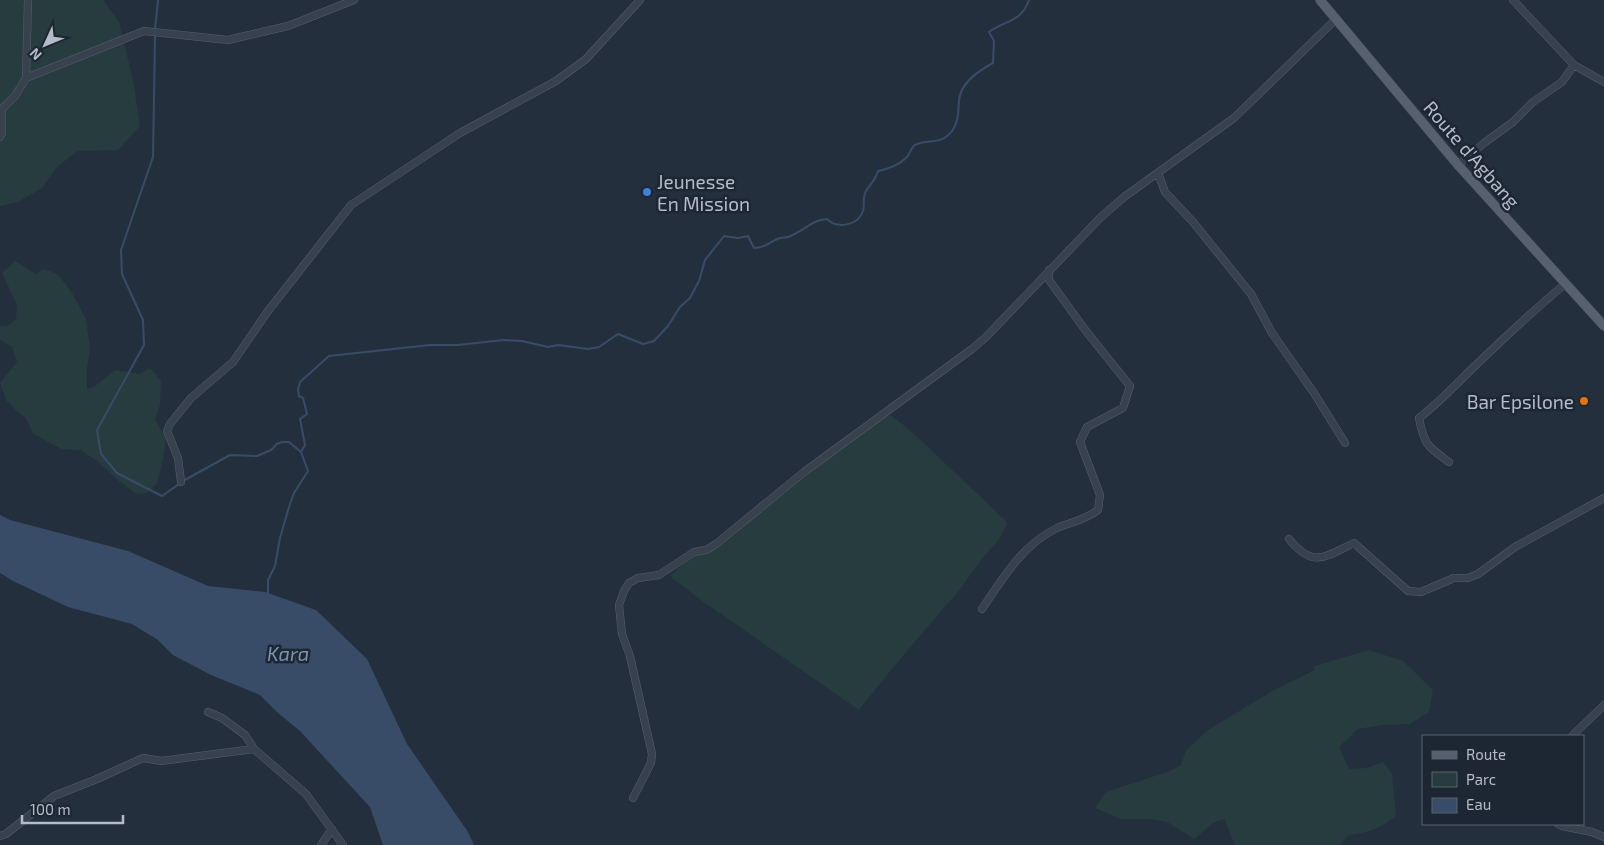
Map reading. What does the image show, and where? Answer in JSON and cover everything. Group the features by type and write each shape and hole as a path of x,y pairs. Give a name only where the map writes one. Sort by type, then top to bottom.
{"main road":[{"name":"Route d'Agbang","path":"1320,0 1458,165 1604,326"}],"street":[{"path":"0,137 2,133 2,109 15,96 26,78 28,0"},
{"path":"26,78 144,31 228,40 288,26 354,0"},
{"path":"181,482 178,458 167,431 170,424 198,391 232,362 268,311 351,205 460,133 556,81 586,59 640,0"},
{"path":"1512,0 1574,65 1604,82"},
{"path":"633,798 651,763 652,754 630,656 622,634 619,605 624,591 630,583 638,578 659,575 694,552 706,550 716,544 811,467 986,337 1106,213 1124,197 1234,118 1336,19"},
{"path":"1458,165 1513,122 1533,102 1562,82 1574,65"},
{"path":"1158,173 1165,192 1193,222 1251,294 1272,333 1346,443"},
{"path":"982,609 1016,560 1035,541 1057,528 1089,518 1098,510 1100,495 1080,442 1088,427 1123,408 1130,386 1086,331 1050,280 1049,270"},
{"path":"1449,462 1429,448 1423,435 1419,418 1439,403 1474,366 1528,315 1565,284"},
{"path":"1289,539 1296,548 1308,557 1318,558 1332,554 1354,543 1408,591 1421,592 1454,578 1468,578 1478,574 1515,547 1604,498"},
{"path":"1573,735 1604,705"},
{"path":"208,712 222,718 245,735 254,749 306,794 343,845"},
{"path":"0,836 6,834 54,796 144,758 161,761 254,749"},
{"path":"1560,825 1592,832 1604,837"},
{"path":"321,845 332,829"}],"green space":[{"path":"0,0 103,0 119,22 133,80 140,126 118,150 77,151 56,168 42,188 18,202 0,206"},
{"path":"15,261 36,274 43,269 58,274 72,293 86,319 90,349 87,368 87,389 94,387 115,370 140,374 150,368 161,381 160,405 155,419 166,439 157,483 147,493 137,494 96,460 80,450 62,449 33,434 26,418 6,400 0,383 17,362 12,347 0,340 0,326 9,325 16,319 17,305 2,273"},
{"path":"886,415 892,416 911,431 1007,522 1000,538 960,589 859,710 701,600 672,578 671,575 694,555 707,551 825,459"},
{"path":"1369,650 1403,661 1433,690 1429,712 1410,724 1383,725 1358,729 1339,747 1349,769 1367,768 1383,762 1392,774 1396,816 1380,827 1349,835 1340,845 1235,845 1224,819 1213,823 1194,839 1167,822 1150,819 1121,819 1095,808 1106,792 1180,766 1187,749 1208,730 1274,690 1315,670 1314,666"}],"water":[{"name":"Kara","path":"0,515 10,520 128,551 208,586 265,592 316,610 367,659 407,744 468,832 474,845 383,845 370,807 300,731 260,695 211,675 173,655 158,640 132,624 68,607 0,573"}],"waterway":[{"path":"155,30 158,0"},
{"path":"301,452 305,445 300,419 307,414 303,398 299,396 300,382 329,356 430,345 458,345 503,340 522,341 548,347 558,345 588,349 599,347 618,334 643,344 654,341 668,326 680,307 690,298 699,281 705,260 724,236 738,238 748,236 754,248 758,248 780,238 793,235 821,220 827,219 841,225 857,220 863,211 865,194 878,171 903,160 915,145 940,140 952,131 957,120 960,95 966,83 993,63 994,41 989,32 1017,17 1022,13 1029,0"},
{"path":"155,35 153,157 121,250 122,274 143,320 144,345 97,430 101,454 117,473 162,496 179,484"},
{"path":"183,481 230,455 257,456 271,450 282,442 289,442 301,452 308,471 294,493 289,507 280,538 275,566 268,580 268,595"}],"place":[{"name":"Jeunesse En Mission","path":"647,192"},
{"name":"Bar Epsilone","path":"1584,401"}]}
